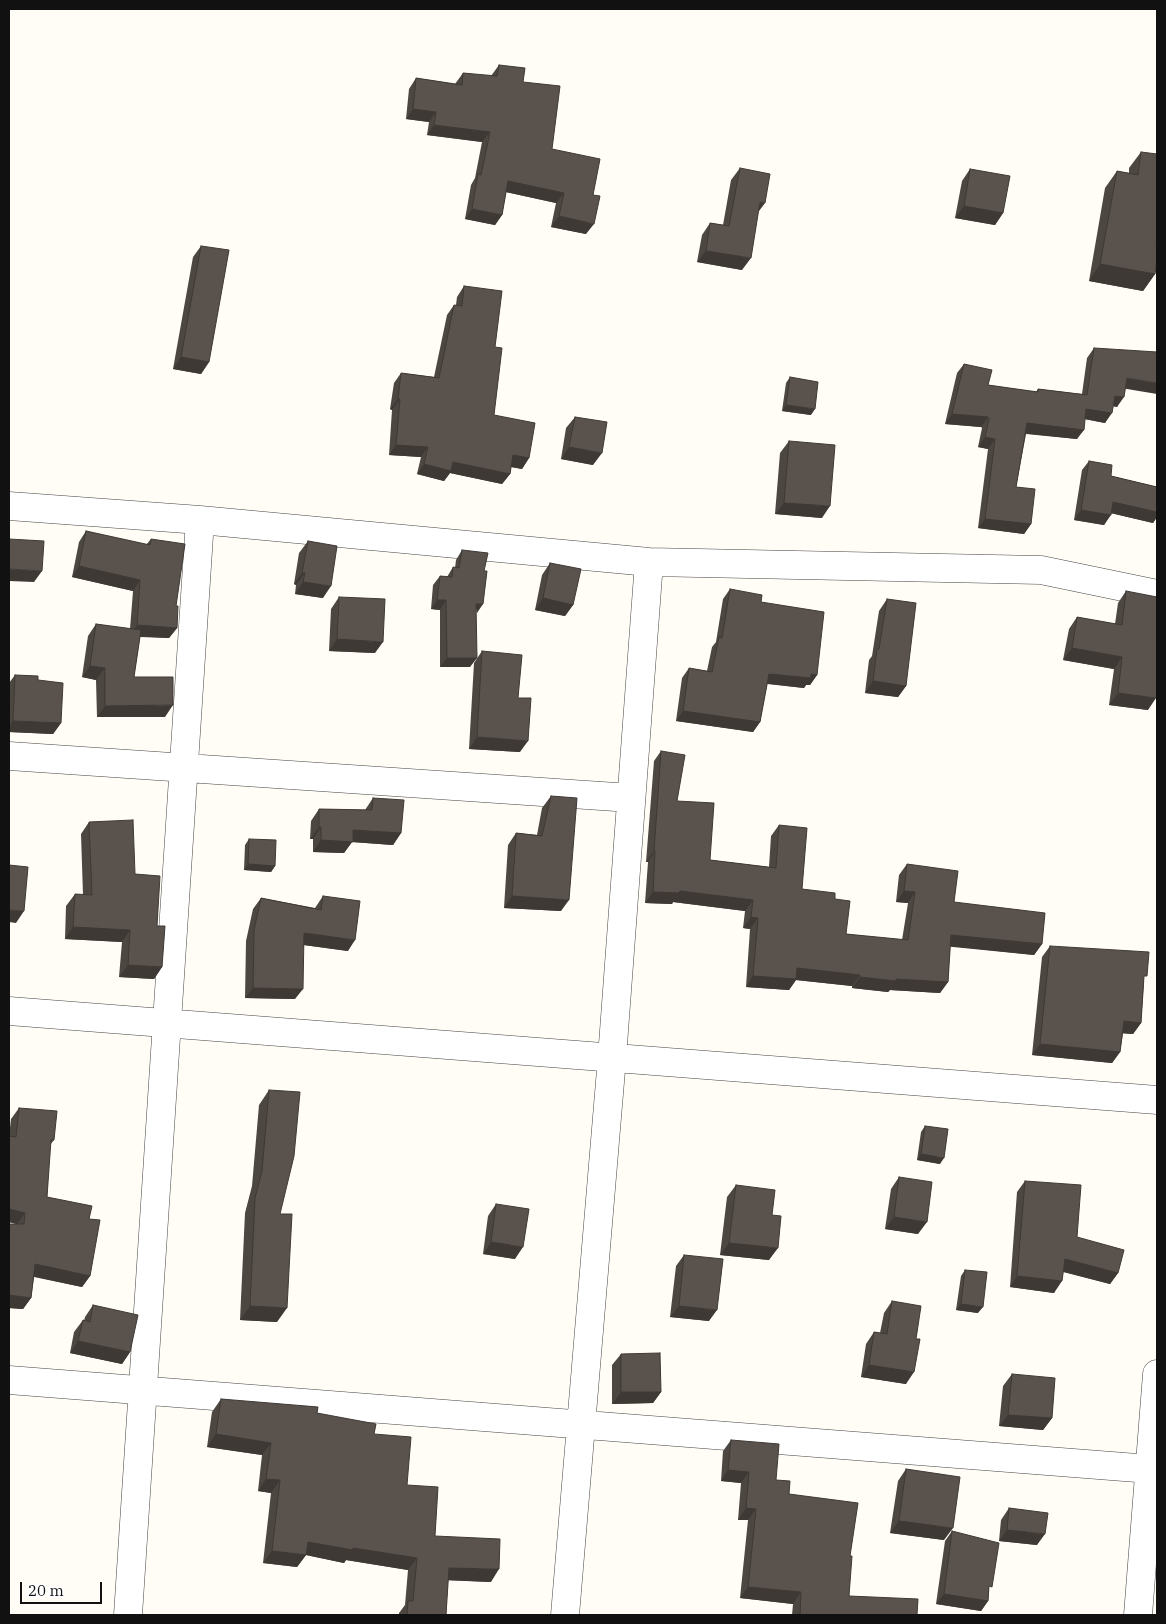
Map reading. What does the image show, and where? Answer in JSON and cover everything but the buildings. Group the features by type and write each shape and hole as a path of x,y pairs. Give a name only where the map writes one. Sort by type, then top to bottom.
{"street":[{"path":"9,506 200,520 649,562 1041,570 1157,594"},
{"path":"128,1615 200,520"},
{"path":"565,1615 612,1058 649,562"},
{"path":"9,756 631,798"},
{"path":"9,1011 1157,1100"},
{"path":"1138,1615 1157,1374"},
{"path":"9,1380 1150,1469"}]}
